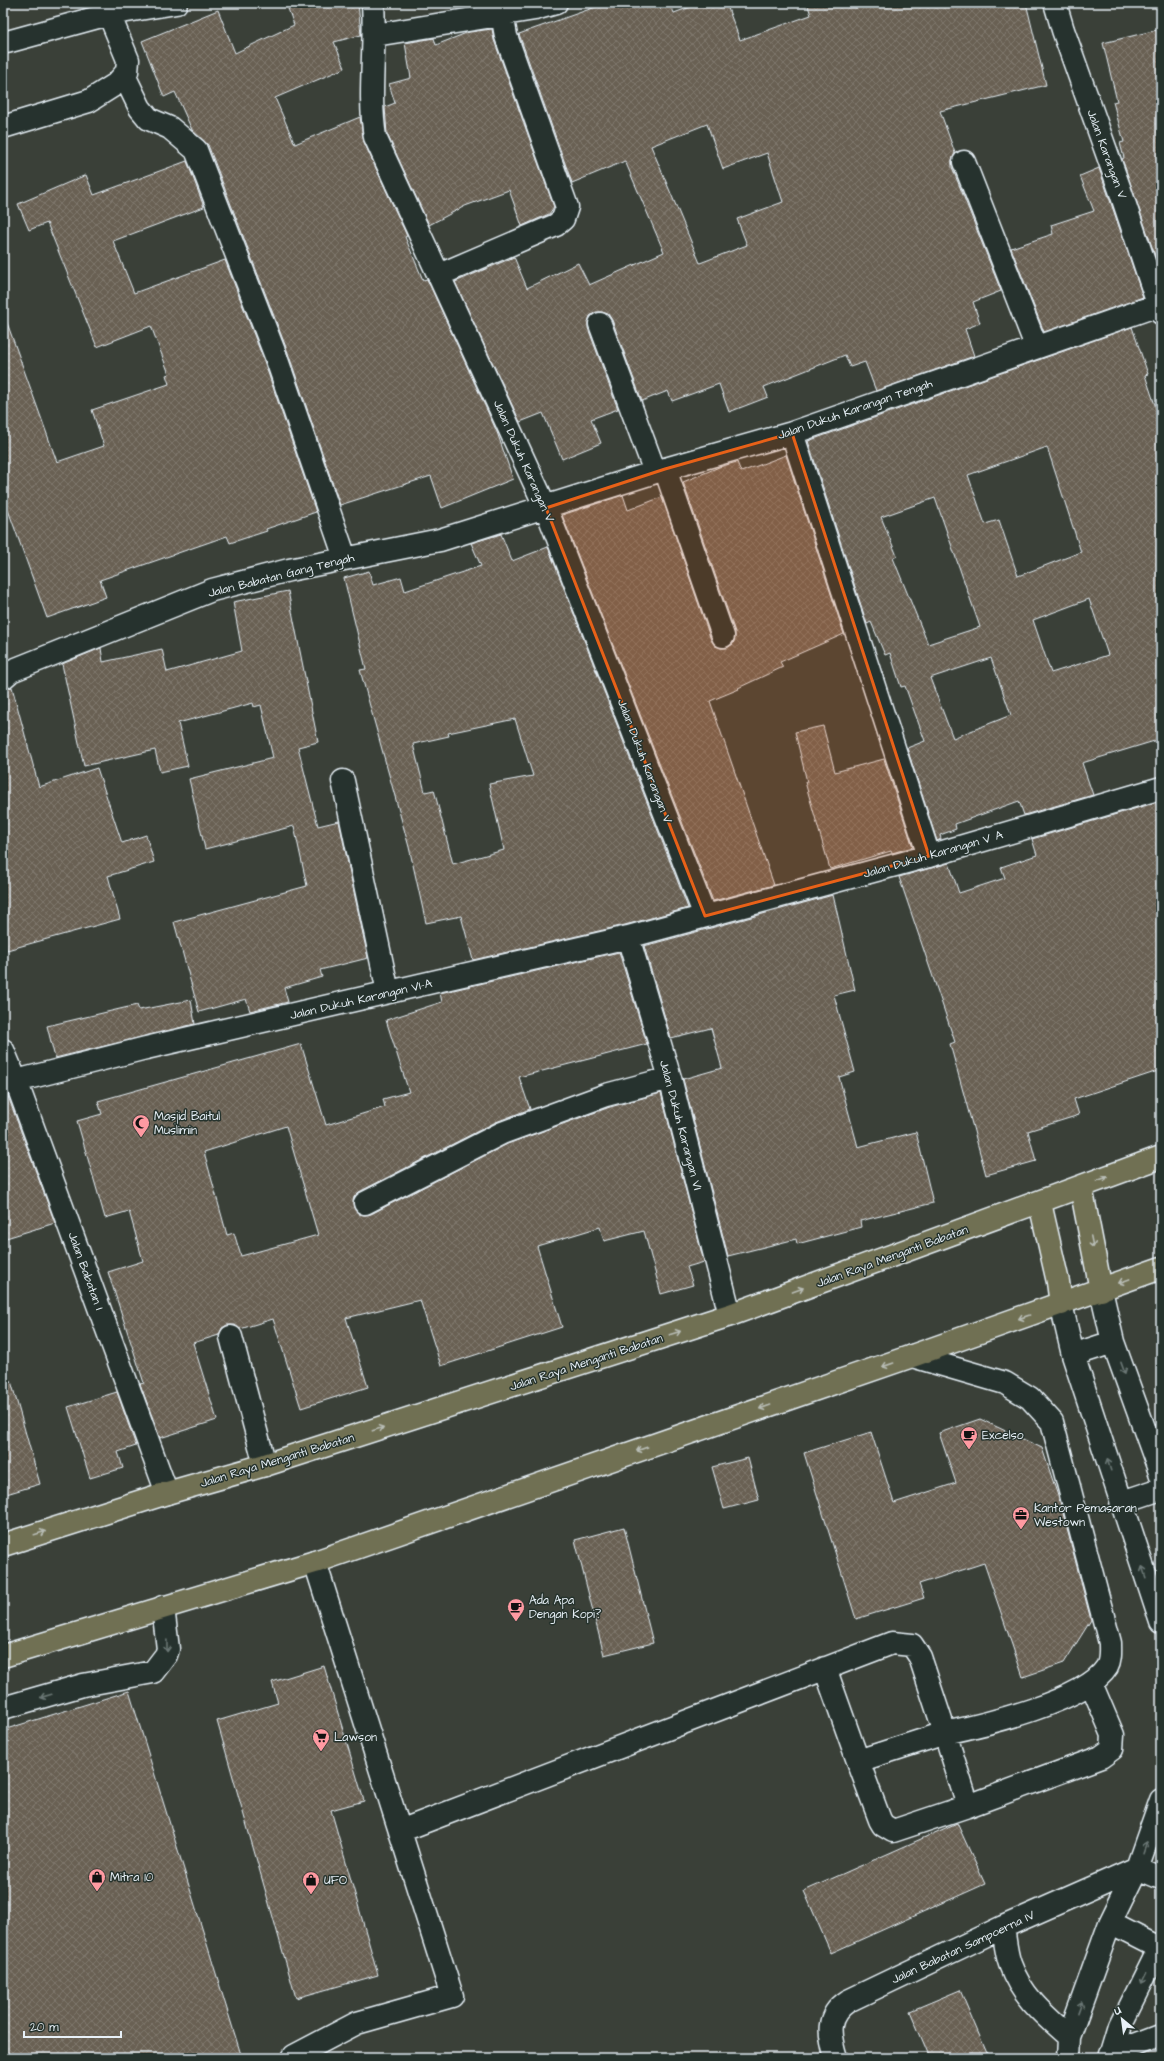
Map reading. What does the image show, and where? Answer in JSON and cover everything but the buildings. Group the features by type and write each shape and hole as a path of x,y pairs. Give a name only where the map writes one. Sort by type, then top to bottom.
{"main road":[{"name":"Jalan Raya Menganti Babatan","path":"3,1545 167,1493 264,1465 730,1315 1040,1203 1161,1157"},
{"path":"1081,1187 1100,1280"},
{"path":"1040,1203 1058,1282 1061,1304"},
{"path":"3,1656 316,1562 1061,1304 1100,1280 1161,1268"}],"street":[{"path":"6,42 107,8 176,3"},
{"name":"Jalan Dukuh Karangan V","path":"373,3 375,34 372,114 375,137 546,508 705,916"},
{"path":"375,34 502,14 556,3"},
{"name":"Jalan Karangan V","path":"1055,3 1063,30 1160,307"},
{"path":"3,127 89,101 116,84 127,72 128,60 107,8"},
{"path":"439,275 556,225 563,219 567,207 506,36 502,14"},
{"path":"124,75 140,108 149,119 170,128 196,150 275,354 345,558"},
{"path":"964,162 1036,346"},
{"name":"Jalan Dukuh Karangan Tengah","path":"546,508 660,471 792,433 1036,346 1160,307"},
{"path":"600,324 660,471 723,636"},
{"path":"792,433 929,856"},
{"name":"Jalan Babatan Gang Tengah","path":"3,678 11,671 212,590 345,558 440,540 546,508"},
{"path":"343,781 388,992"},
{"name":"Jalan Dukuh Karangan V A","path":"705,916 929,856 1161,788"},
{"name":"Jalan Dukuh Karangan VI-A","path":"16,1081 146,1048 628,937 705,916"},
{"name":"Jalan Dukuh Karangan VI","path":"628,937 670,1078 730,1315"},
{"name":"Jalan Babatan I","path":"3,1050 16,1081 167,1493"},
{"path":"365,1203 502,1133 606,1095 670,1078"},
{"path":"1100,1280 1113,1342 1161,1475"},
{"path":"1061,1304 1073,1354 1161,1622"},
{"path":"231,1337 264,1465"},
{"path":"1073,1354 1113,1342"},
{"path":"858,1761 945,1733 988,1724 1031,1710 1092,1683 1107,1667 1110,1661 1110,1643 1052,1422 1030,1398 1005,1383 912,1356"},
{"path":"1122,1502 1161,1489"},
{"path":"293,2058 294,2056 357,2023 452,1996 316,1562"},
{"path":"3,1708 83,1684 153,1672 162,1661 168,1649 163,1607"},
{"path":"400,1831 892,1643 912,1645 920,1657 968,1806"},
{"path":"825,1668 880,1820 883,1826 893,1831 968,1806 1101,1757 1112,1749 1113,1735 1092,1683"},
{"path":"1068,2048 1110,1923 1137,1868 1161,1800"},
{"path":"1137,1868 1161,1878"},
{"name":"Jalan Babatan Sampoerna IV","path":"836,2058 830,2029 834,2014 840,2007 1003,1927 1137,1868"},
{"path":"1110,1923 1160,1946 1121,2025 1111,2056"},
{"path":"1003,1927 1009,1963 1019,1985 1032,2005 1068,2048"},
{"path":"1111,2056 1161,2035"}],"highlighted area":[{"path":"792,433 929,856 705,916 546,508 665,469"}],"place":[{"name":"Masjid Baitul Muslimin","path":"141,1138"},
{"name":"Excelso","path":"969,1450"},
{"name":"Kantor Pemasaran Westown","path":"1021,1530"},
{"name":"Ada Apa Dengan Kopi?","path":"516,1622"},
{"name":"Lawson","path":"321,1752"},
{"name":"Mitra 10","path":"97,1892"},
{"name":"UFO","path":"311,1895"}]}
